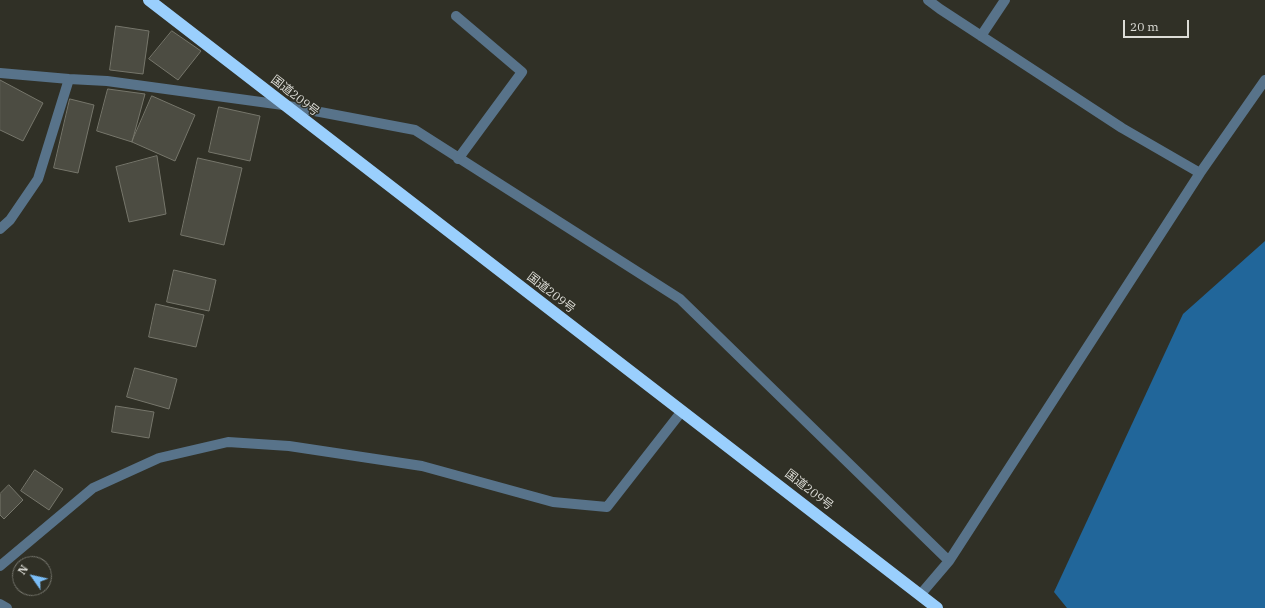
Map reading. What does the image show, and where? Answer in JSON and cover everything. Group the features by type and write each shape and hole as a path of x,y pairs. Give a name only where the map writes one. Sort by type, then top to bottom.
{"highway":[{"name":"国道209号","path":"149,0 682,412 794,496 937,608"}],"street":[{"path":"928,0 1122,128 1200,173"},
{"path":"981,36 1005,0"},
{"path":"456,16 522,72 458,159"},
{"path":"0,73 107,81 283,104 415,130 458,159 680,299 949,561"},
{"path":"0,229 10,220 38,179 69,79"},
{"path":"920,595 949,561 1200,173 1265,80"},
{"path":"0,566 93,488 159,458 228,442 289,446 422,466 553,502 606,507 682,412"},
{"path":"0,604 7,608"}],"water":[{"path":"1265,241 1265,608 1067,608 1054,592 1183,314"}],"building":[{"path":"116,26 149,31 143,74 110,70"},
{"path":"172,31 201,51 178,80 149,59"},
{"path":"0,80 43,103 23,141 0,130"},
{"path":"108,89 145,94 132,142 97,131"},
{"path":"152,96 195,115 175,161 132,142"},
{"path":"70,99 94,105 78,173 54,168"},
{"path":"219,107 260,116 250,161 209,152"},
{"path":"157,156 166,214 129,222 116,167"},
{"path":"198,158 242,168 224,245 181,235"},
{"path":"174,270 216,280 209,311 167,302"},
{"path":"156,304 204,315 196,347 149,337"},
{"path":"135,368 177,379 169,409 127,397"},
{"path":"116,406 154,412 149,438 112,432"},
{"path":"35,470 63,489 49,510 21,491"},
{"path":"9,485 23,500 4,519 0,515 0,494"}]}
